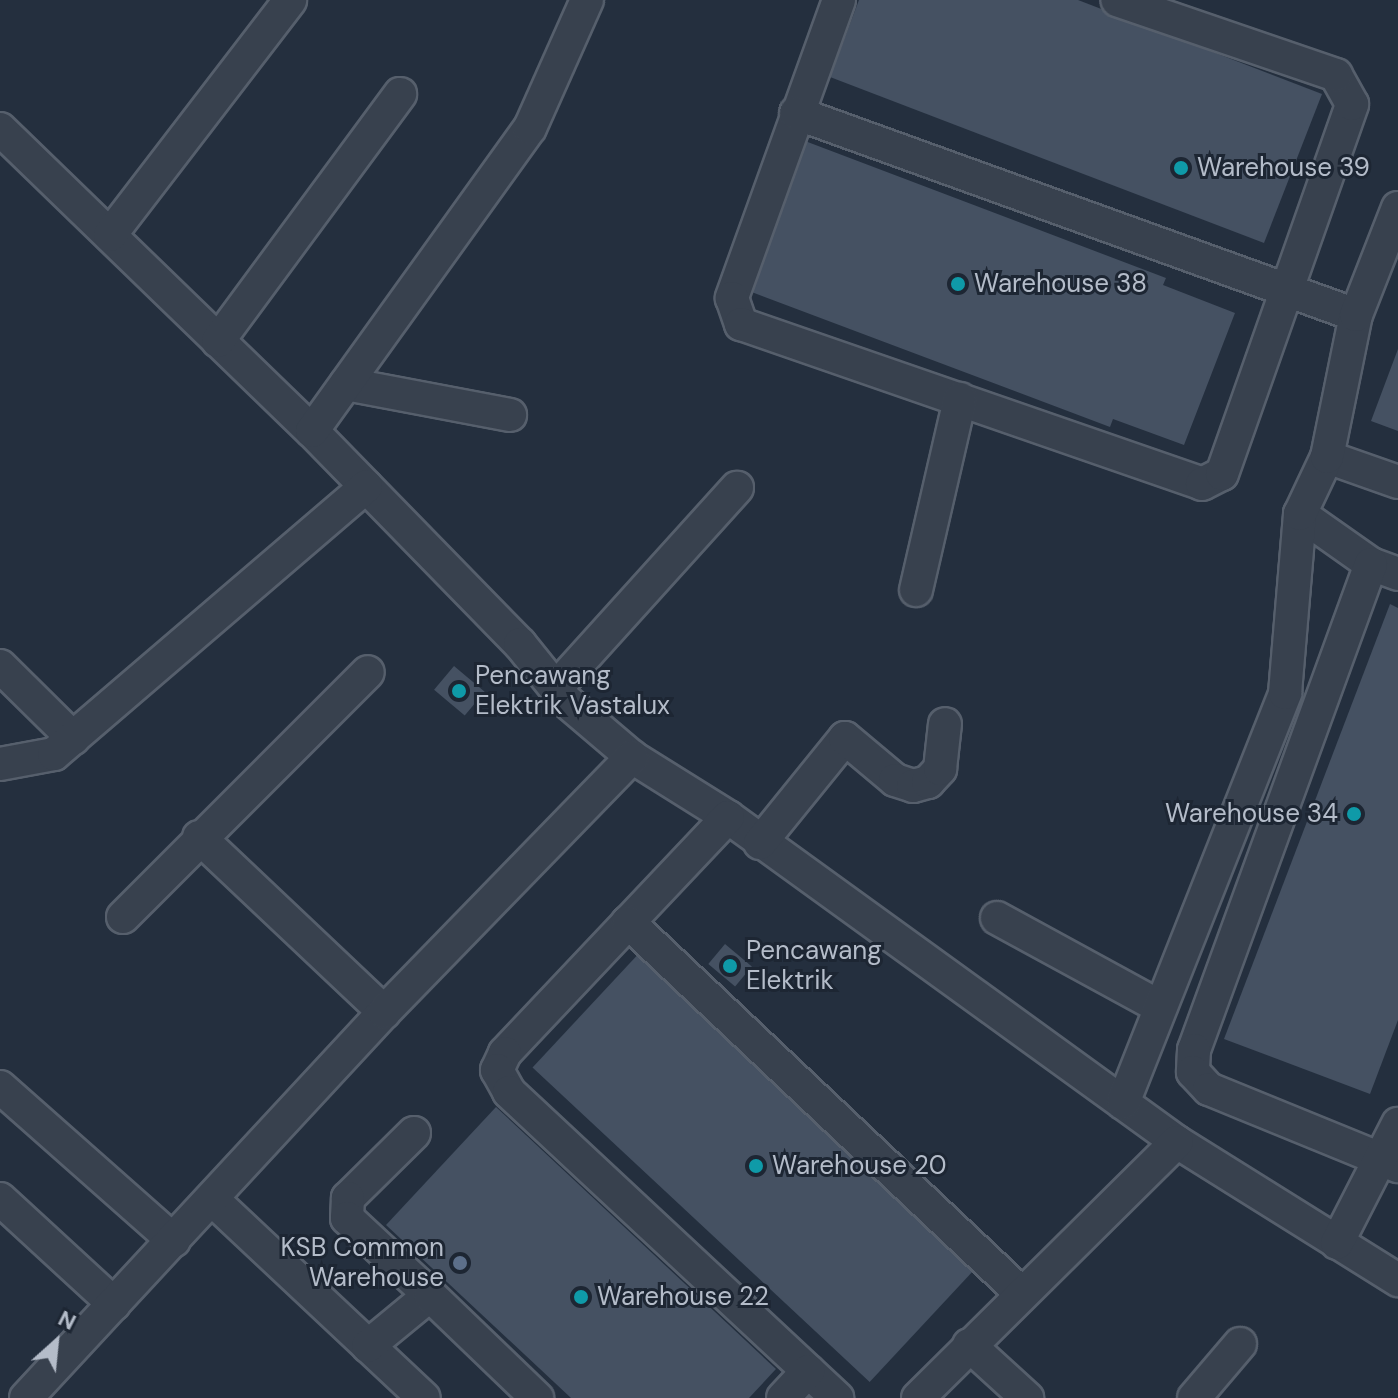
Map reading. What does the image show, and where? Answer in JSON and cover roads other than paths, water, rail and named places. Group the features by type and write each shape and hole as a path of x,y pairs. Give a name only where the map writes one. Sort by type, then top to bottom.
{"street":[{"path":"110,235 290,0"},
{"path":"312,431 530,128 587,0"},
{"path":"839,0 732,298 741,324 1202,484 1222,474 1284,286 1352,104 1336,75 1117,0"},
{"path":"218,341 400,94"},
{"path":"796,113 1284,286 1356,315"},
{"path":"0,129 312,431 556,688 632,757 728,817 1177,1142 1398,1280"},
{"path":"1123,1103 1285,693 1300,514 1327,457 1356,315 1394,229"},
{"path":"346,384 510,415"},
{"path":"916,590 960,399"},
{"path":"1327,457 1398,482"},
{"path":"0,764 54,754 366,487"},
{"path":"556,688 737,488"},
{"path":"1300,514 1385,569 1194,1050 1193,1072 1209,1089 1391,1163"},
{"path":"0,666 73,738"},
{"path":"123,917 199,837 368,672"},
{"path":"760,843 845,738 913,786 940,769 945,724"},
{"path":"26,1398 213,1200 384,1012 632,757"},
{"path":"728,817 505,1053 497,1070 509,1092 837,1398"},
{"path":"199,837 384,1012"},
{"path":"997,918 1160,1007"},
{"path":"628,922 1020,1292"},
{"path":"0,1087 174,1241"},
{"path":"1337,1243 1391,1163 1398,1124"},
{"path":"414,1133 348,1198 347,1218 537,1398"},
{"path":"918,1398 1020,1292 1177,1142"},
{"path":"0,1199 114,1304"},
{"path":"213,1200 424,1398"},
{"path":"368,1346 430,1295"},
{"path":"1194,1398 1240,1344"},
{"path":"969,1345 1027,1398"},
{"path":"783,1398 808,1371"}],"place":[{"name":"Warehouse 39","path":"1181,168"},
{"name":"Warehouse 38","path":"958,284"},
{"name":"Pencawang Elektrik Vastalux","path":"459,691"},
{"name":"Warehouse 34","path":"1354,814"},
{"name":"Pencawang Elektrik","path":"730,966"},
{"name":"Warehouse 20","path":"756,1166"},
{"name":"KSB Common Warehouse","path":"460,1263"},
{"name":"Warehouse 22","path":"581,1297"}]}
